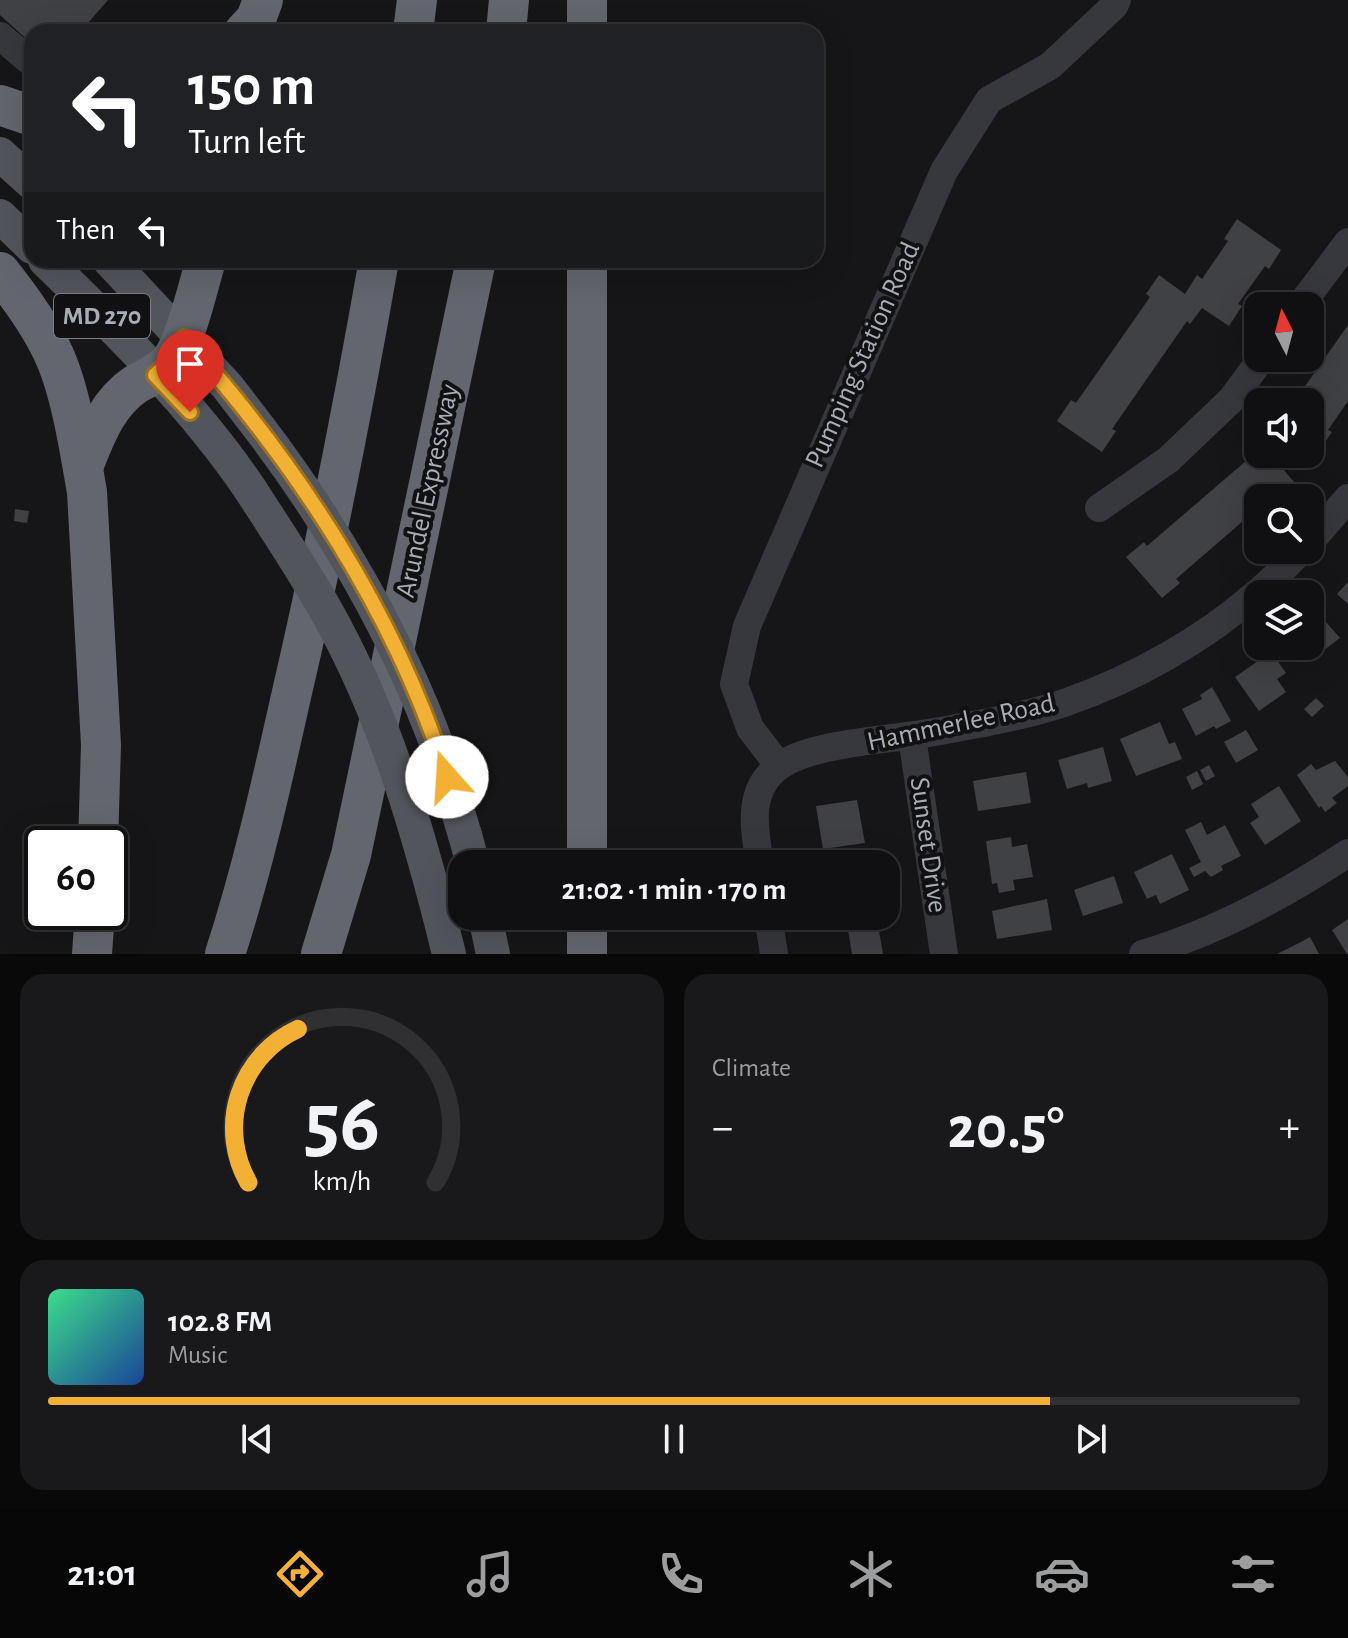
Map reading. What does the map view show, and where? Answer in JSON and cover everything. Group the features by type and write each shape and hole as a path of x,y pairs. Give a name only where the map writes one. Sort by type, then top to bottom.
{"highway":[{"path":"251,24 263,0"},
{"path":"280,24 288,0"},
{"path":"414,24 417,0"},
{"path":"507,24 509,0"},
{"path":"587,0 587,24"},
{"path":"0,105 24,113"},
{"path":"83,467 108,411 134,386 155,375 171,360 184,338 186,321 203,268"},
{"path":"225,954 249,879 302,649 351,423 378,268"},
{"name":"Arundel Expressway","path":"321,954 351,855 474,268"},
{"path":"587,268 587,850"},
{"path":"0,272 26,307 54,355 83,467 101,745 99,826"},
{"path":"343,954 347,938 351,855"},
{"path":"92,954 94,930"},
{"path":"587,930 587,954"}],"main road":[{"path":"0,154 24,176"},
{"path":"0,216 24,239"},
{"name":"MD 270","path":"53,268 208,431 293,554 335,626 394,758 416,823 449,954"},
{"name":"MD 270","path":"117,268 227,386 260,429 348,560 409,678 438,748 469,850"},
{"path":"488,930 493,954"}],"street":[{"name":"Pumping Station Road","path":"779,766 750,728 734,684 747,626 944,171 989,100 1050,66 1117,0"},
{"path":"0,36 24,56"},
{"path":"1310,292 1348,242"},
{"path":"1099,508 1168,460 1231,400 1252,372"},
{"path":"1324,526 1348,498"},
{"name":"Hammerlee Road","path":"779,766 798,756 1010,718 1066,702 1162,660 1259,592 1288,564"},
{"name":"Sunset Drive","path":"912,737 944,954"},
{"path":"758,850 753,817 757,792 779,766"},
{"path":"1143,954 1177,944 1274,899 1348,853"},
{"path":"770,930 774,954"}],"building":[{"path":"0,0 108,0 87,24 24,24 24,37 0,15"},
{"path":"1237,219 1281,250 1269,269 1265,266 1244,292 1238,304 1242,306 1229,326 1202,308 1190,324 1187,321 1112,429 1116,431 1102,452 1057,421 1071,400 1076,403 1150,297 1146,294 1159,275 1185,294 1197,275 1202,279 1228,241 1224,239"},
{"path":"1348,325 1348,401 1328,430 1332,432 1324,444 1324,388 1304,388 1315,372 1324,372 1324,359"},
{"path":"1244,463 1244,468 1282,468 1294,482 1244,484 1244,520 1176,579 1180,583 1162,598 1126,557 1144,542 1147,546"},
{"path":"15,509 29,511 27,523 14,521"},
{"path":"1348,582 1348,604 1337,594"},
{"path":"1324,620 1340,638 1324,650"},
{"path":"1259,660 1277,660 1286,673 1277,679 1286,692 1259,711 1235,677"},
{"path":"1212,687 1231,721 1196,736 1182,709 1202,699 1200,695"},
{"path":"1316,698 1324,706 1312,717 1304,709"},
{"path":"1160,722 1169,744 1175,742 1182,759 1136,776 1120,739"},
{"path":"1246,730 1258,750 1236,763 1224,742"},
{"path":"1103,747 1112,781 1088,788 1087,783 1067,789 1058,760"},
{"path":"1335,761 1348,777 1348,786 1332,798 1337,803 1325,812 1297,775 1311,764 1316,770"},
{"path":"1209,765 1215,776 1206,781 1200,770"},
{"path":"1197,771 1203,784 1192,790 1186,777"},
{"path":"1026,772 1031,803 978,811 973,781"},
{"path":"1279,786 1301,821 1265,845 1250,823 1259,817 1251,804"},
{"path":"857,800 865,843 823,849 816,806"},
{"path":"1201,822 1207,835 1225,825 1241,856 1221,866 1223,870 1211,877 1205,871 1194,877 1189,868 1201,862 1185,830"},
{"path":"1011,837 1012,847 1027,844 1033,877 1013,880 1015,890 999,893 997,883 992,884 986,841"},
{"path":"1172,854 1189,890 1160,904 1156,895 1147,899 1134,872"},
{"path":"1114,876 1123,903 1083,916 1074,890"},
{"path":"1047,899 1052,930 997,939 992,911"},
{"path":"1348,919 1348,954 1347,954 1332,930"},
{"path":"848,930 879,930 883,954 852,954"},
{"path":"1310,937 1319,954 1277,954 1301,942"}],"route":[{"path":"190,412 155,375 171,360 184,338 227,386 267,438 348,560 409,678 447,777"}]}
